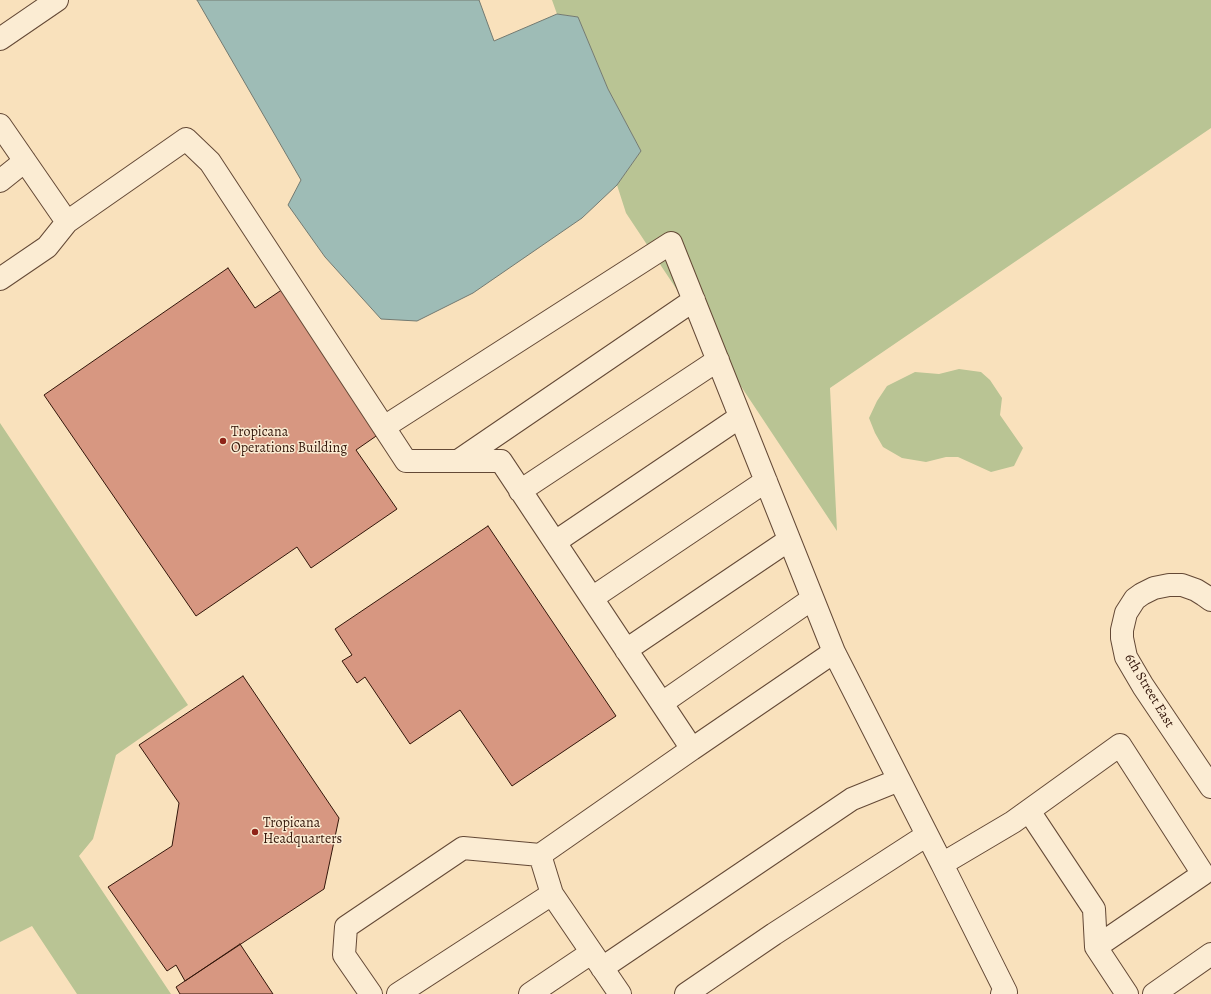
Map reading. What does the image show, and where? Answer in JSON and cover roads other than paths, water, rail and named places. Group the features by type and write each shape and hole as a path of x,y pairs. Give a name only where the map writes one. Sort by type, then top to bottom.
{"street":[{"path":"0,39 57,0"},
{"path":"0,125 67,222"},
{"path":"0,279 47,246 67,222 186,139 210,162 406,461 501,461 692,749"},
{"path":"0,181 25,161"},
{"path":"384,427 671,243 834,652 1006,992 1002,994"},
{"path":"458,461 694,300"},
{"path":"520,491 718,360"},
{"path":"555,542 740,417"},
{"path":"592,598 766,480"},
{"path":"626,650 789,540"},
{"name":"6th Street East","path":"1211,600 1196,590 1182,585 1169,585 1154,588 1135,599 1126,613 1122,630 1122,638 1126,657 1211,787"},
{"path":"662,703 812,599"},
{"path":"371,994 344,955 346,927 463,848 540,855 834,652"},
{"path":"942,864 1013,822 1120,745 1207,879 1096,947"},
{"path":"530,994 597,961 852,799 899,780"},
{"path":"1029,811 1094,909 1096,947 1127,994"},
{"path":"686,994 774,934 927,836"},
{"path":"540,855 552,894 620,994"},
{"path":"398,994 552,894"},
{"path":"1154,994 1211,954"}],"water":[{"path":"197,0 479,0 494,41 557,14 578,17 608,89 641,151 617,185 582,218 473,293 417,321 381,319 325,257 288,205 301,180"}],"place":[{"name":"Tropicana Operations Building","path":"223,441"},
{"name":"Tropicana Headquarters","path":"255,832"}]}
